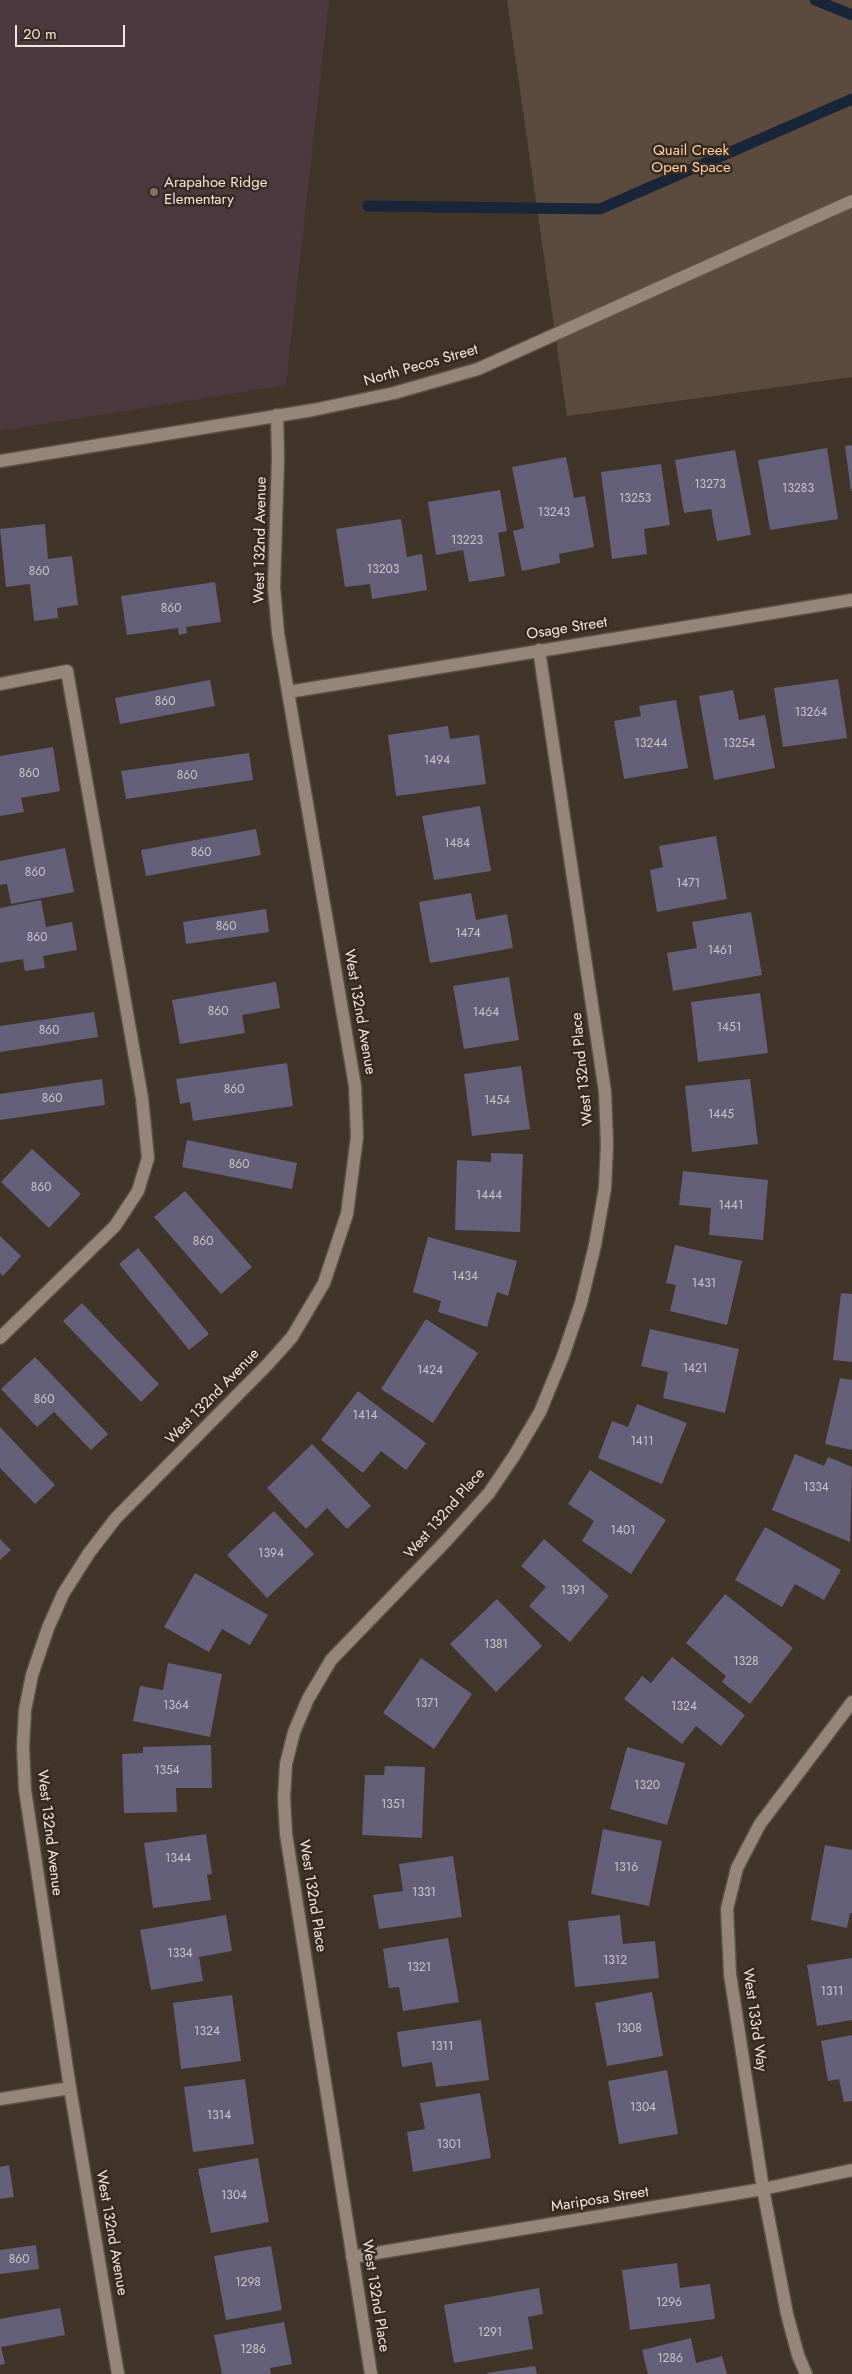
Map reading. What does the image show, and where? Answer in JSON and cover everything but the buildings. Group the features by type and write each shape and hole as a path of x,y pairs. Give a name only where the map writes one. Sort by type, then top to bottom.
{"street":[{"name":"North Pecos Street","path":"0,461 394,394 478,369 852,201"},
{"name":"West 132nd Avenue","path":"118,2374 70,2088 24,1790 25,1710 32,1675 48,1628 63,1594 89,1553 116,1518 268,1364 292,1336 324,1282 348,1214 357,1136 355,1086 278,633 274,587 278,458 277,415"},
{"name":"Osage Street","path":"288,692 852,600"},
{"name":"West 132nd Place","path":"371,2374 286,1834 284,1798 286,1764 294,1732 308,1699 331,1660 446,1541 489,1493 514,1456 540,1412 563,1356 581,1302 595,1245 604,1188 607,1144 605,1092 539,650"},
{"path":"0,684 67,671 141,1088 148,1158 138,1190 114,1226 0,1338"},
{"name":"West 133rd Way","path":"806,2374 798,2356 787,2314 763,2189 730,1974 727,1909 737,1868 760,1824 852,1702"},
{"path":"0,2099 70,2088"},
{"name":"Mariposa Street","path":"352,2257 763,2189 852,2170"}],"shaded area":[{"name":"Arapahoe Ridge Elementary","path":"0,0 329,0 286,385 0,431"}],"green space":[{"name":"Quail Creek Open Space","path":"507,0 852,0 852,377 567,416"}],"waterway":[{"path":"815,0 852,15"},
{"path":"368,206 600,209 852,99"}],"place":[{"name":"Arapahoe Ridge Elementary","path":"154,192"}]}
